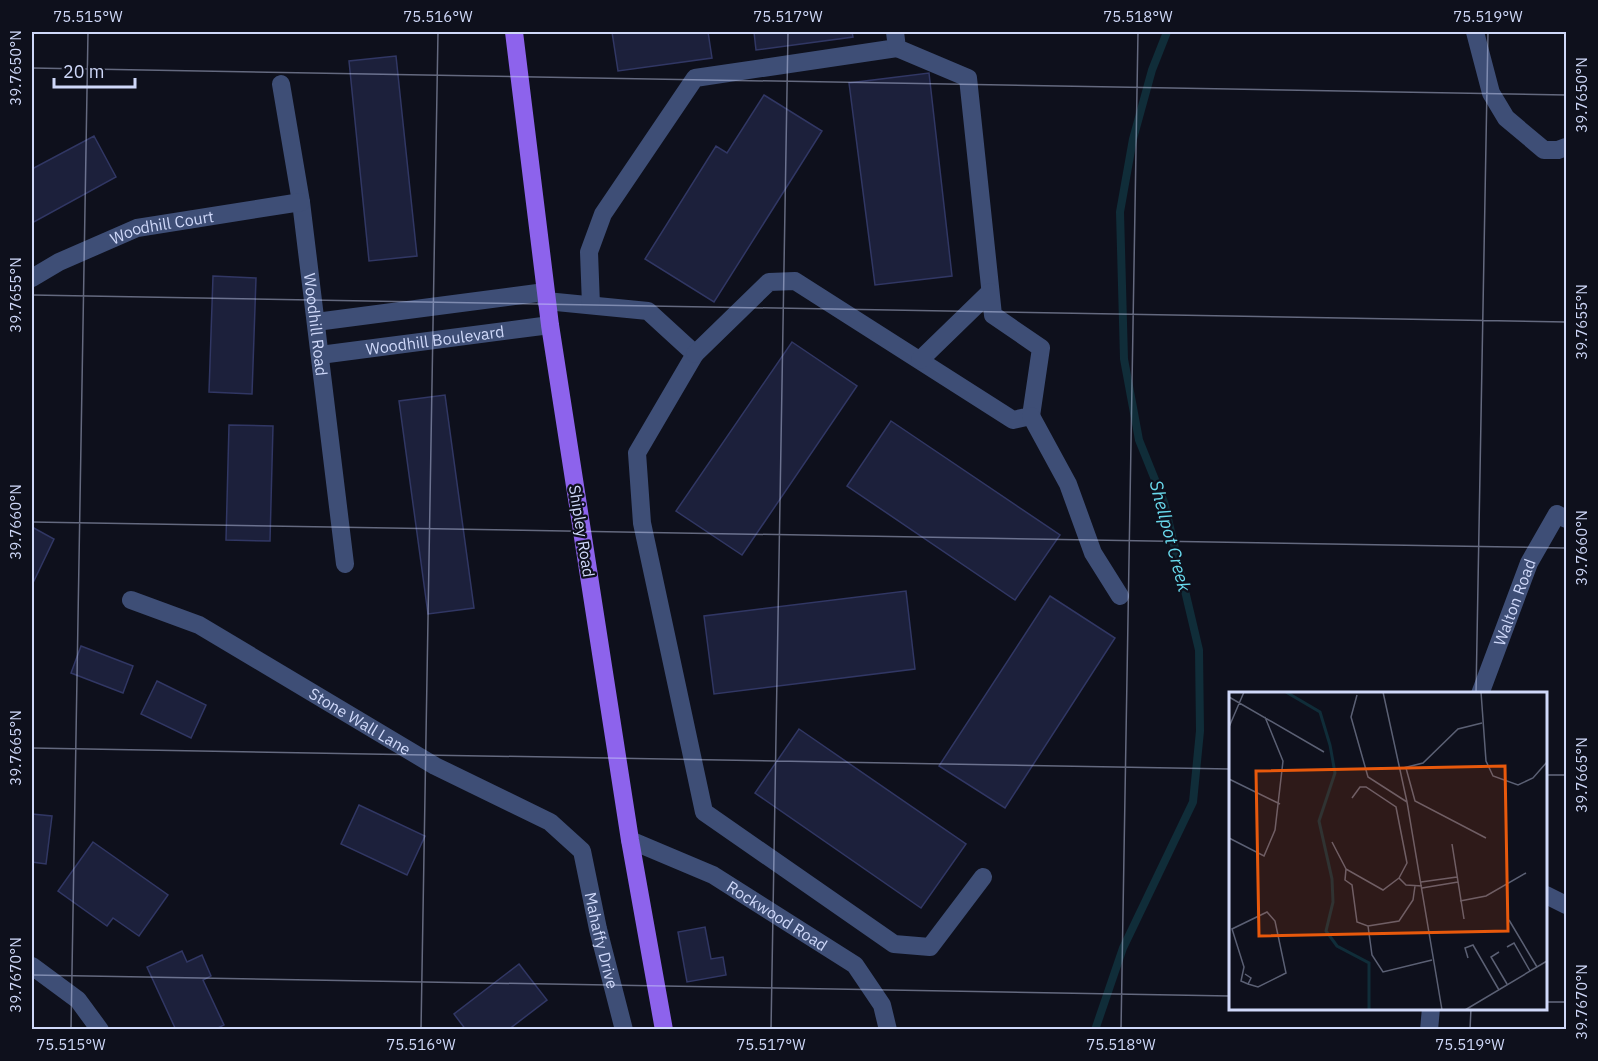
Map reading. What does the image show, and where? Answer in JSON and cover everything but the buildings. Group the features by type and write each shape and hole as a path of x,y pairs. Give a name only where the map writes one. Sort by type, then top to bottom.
{"main road":[{"name":"Shipley Road","path":"514,32 550,325 630,840 664,1029"}],"street":[{"path":"1475,32 1491,93 1506,118 1544,150 1566,147"},
{"path":"591,305 589,252 603,214 695,78 896,40 968,78 993,315 1041,348 1031,416 1068,484 1093,553 1120,596"},
{"name":"Woodhill Road","path":"281,84 301,202 345,564"},
{"name":"Woodhill Court","path":"32,278 59,262 137,228 301,202"},
{"path":"983,877 930,947 894,944 704,812 642,523 637,453 695,354 769,282 795,281 1013,420 1031,416"},
{"path":"920,360 990,292"},
{"name":"Woodhill Boulevard","path":"316,322 546,296 591,305 648,311 695,354"},
{"name":"Woodhill Boulevard","path":"320,355 550,325"},
{"name":"Walton Road","path":"1480,692 1529,563 1562,517"},
{"name":"Stone Wall Lane","path":"131,600 198,625 435,766 550,822 582,850"},
{"name":"Rockwood Road","path":"630,840 713,875 855,965 882,1005 888,1029"},
{"name":"Mahaffy Drive","path":"582,850 598,929 624,1029"},
{"path":"1547,896 1566,905"},
{"path":"32,966 78,1000 100,1029"},
{"path":"1429,1029 1431,1010"}],"waterway":[{"name":"Shellpot Creek","path":"1095,1030 1123,948 1193,802 1200,731 1199,650 1164,502 1139,440 1124,359 1120,212 1133,139 1152,70 1167,32"}]}
